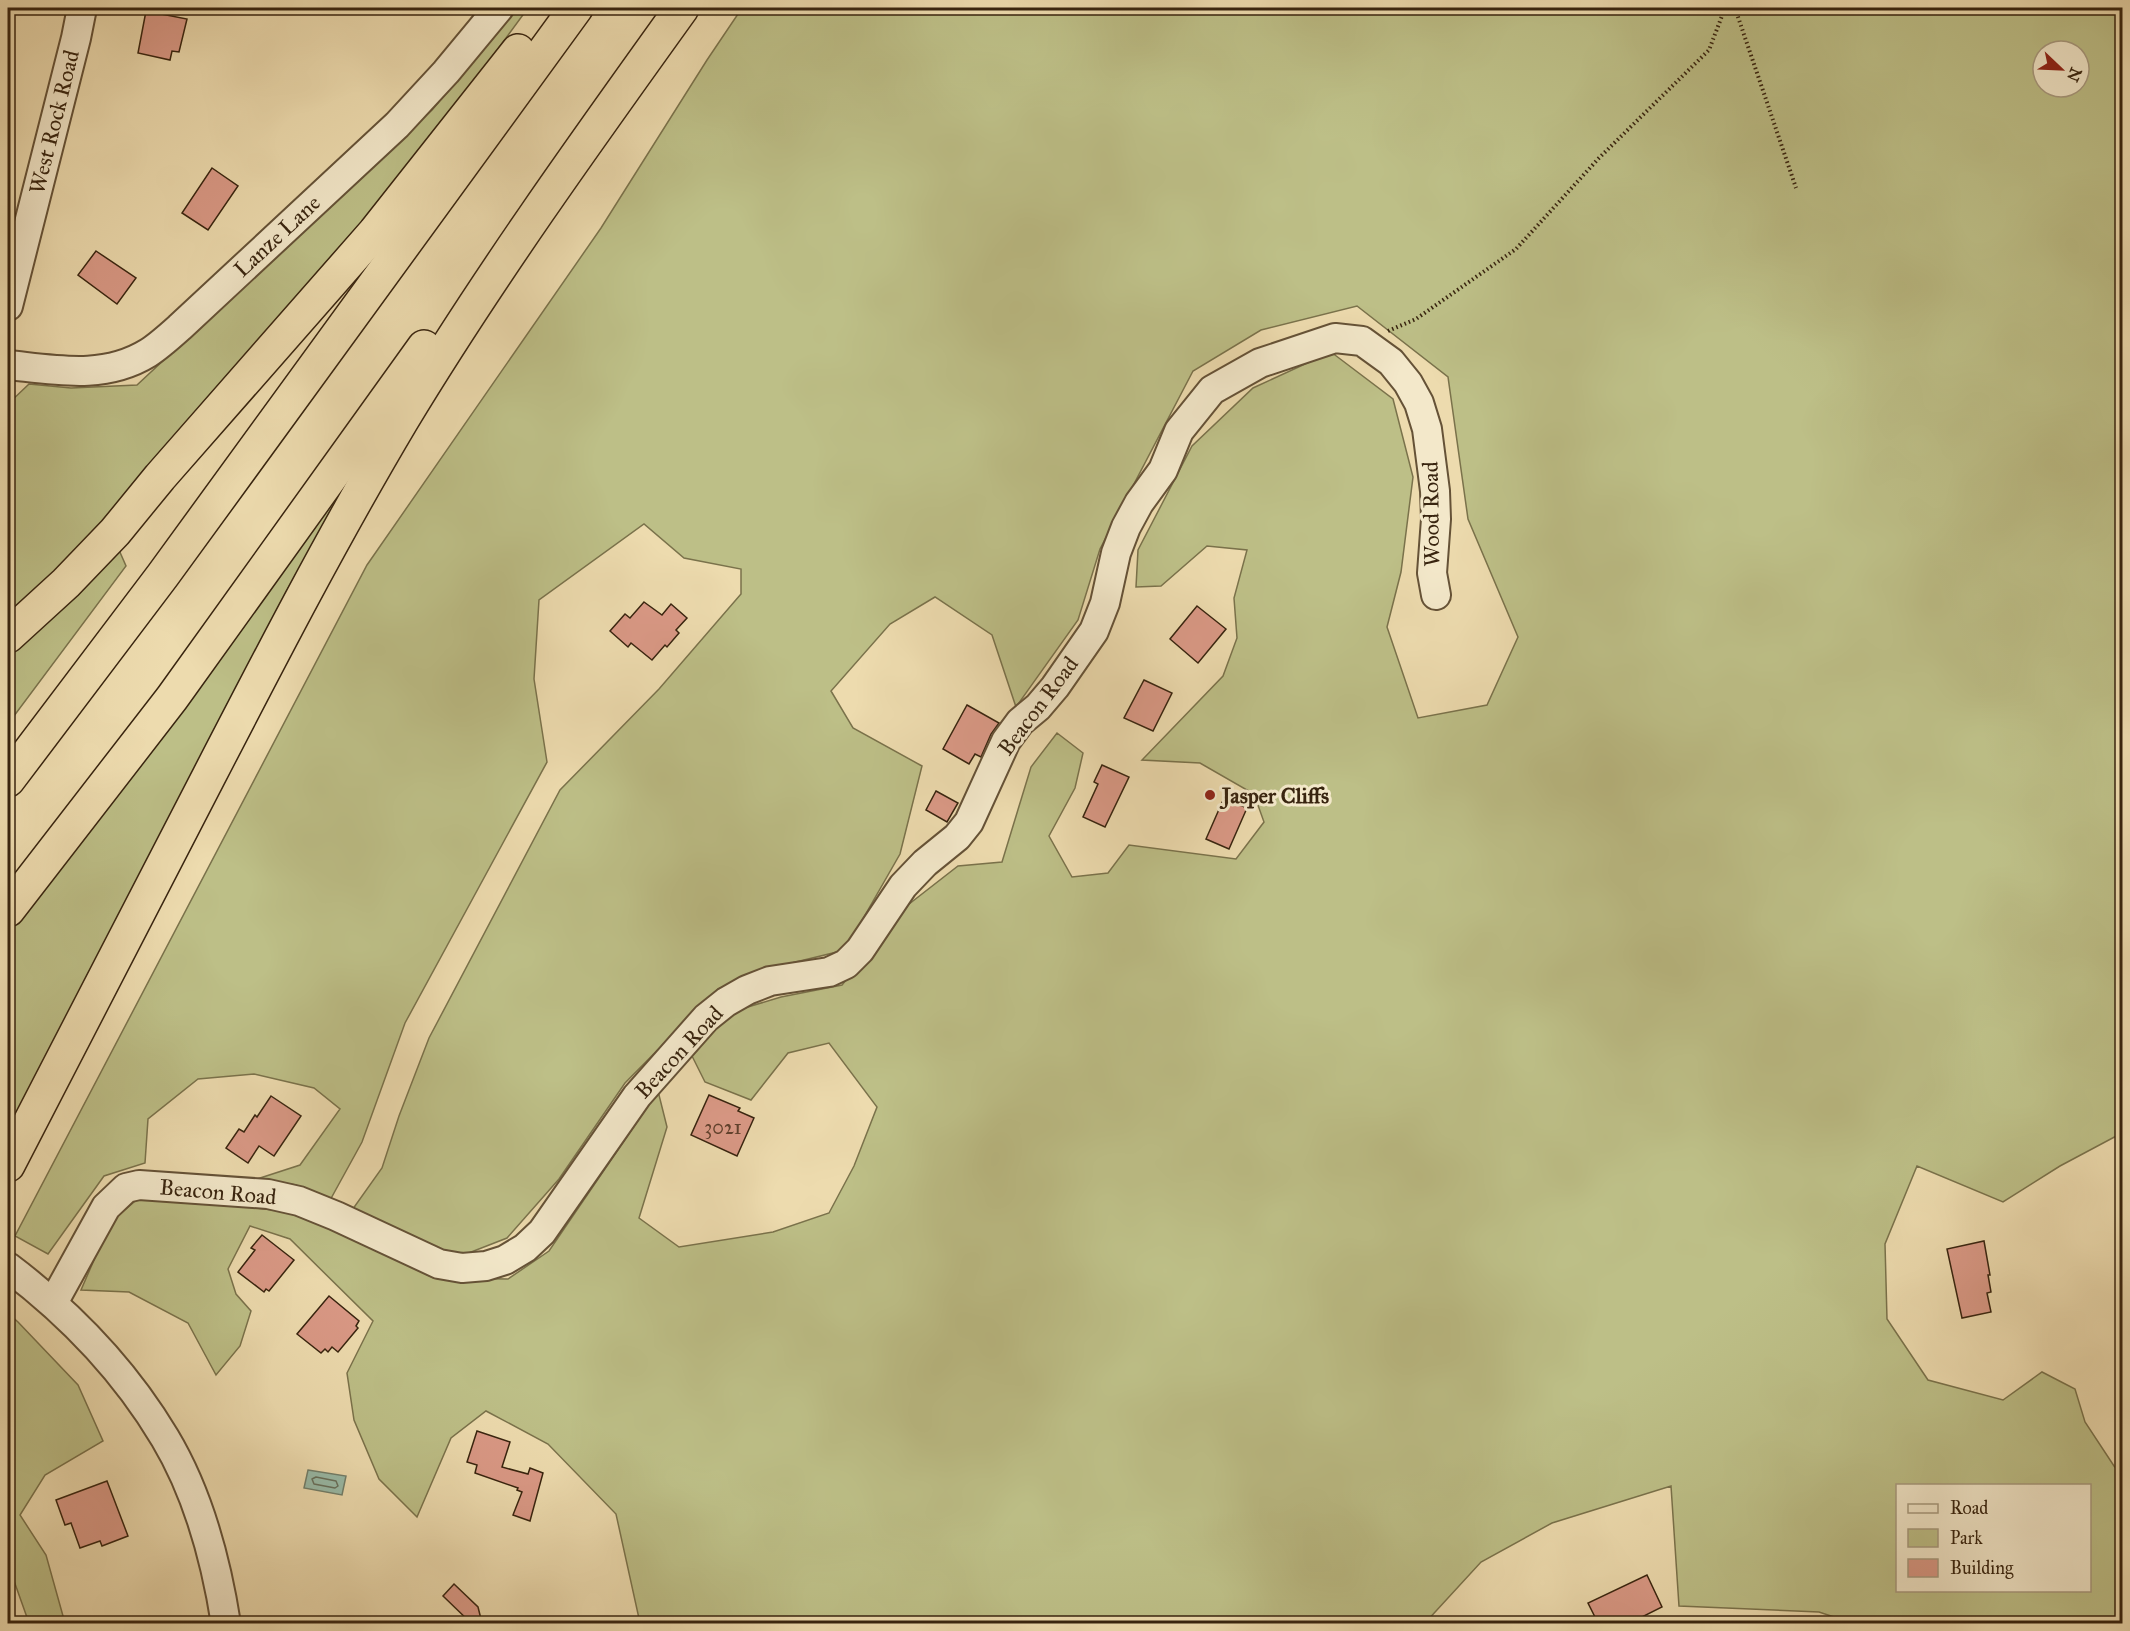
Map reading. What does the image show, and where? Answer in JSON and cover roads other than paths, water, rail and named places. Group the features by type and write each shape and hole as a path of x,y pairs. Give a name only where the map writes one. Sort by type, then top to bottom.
{"highway":[{"path":"8,636 66,583 115,532 160,477 368,241 552,8"},
{"path":"8,780 163,575 576,8"},
{"path":"8,910 172,698 669,8"},
{"path":"8,1165 287,625 343,522 402,421 526,226 682,8"}],"street":[{"name":"West Rock Road","path":"8,299 82,8"},
{"name":"Lanze Lane","path":"8,365 81,373 102,371 126,364 149,353 180,327 396,125 446,72 499,8"},
{"name":"Wood Road","path":"1349,340 1391,362 1408,383 1419,403 1427,429 1436,491 1432,573 1436,595"},
{"name":"Beacon Road","path":"53,1303 106,1207 126,1188 139,1185 268,1194 299,1201 439,1264 462,1268 486,1266 505,1260 525,1248 542,1232 637,1096 706,1018 726,1002 747,990 771,981 829,972 846,964 860,950 903,886 925,863 957,837 969,822 1006,741 1020,722 1038,707 1055,687 1094,631 1106,603 1116,554 1126,527 1139,503 1163,470 1179,431 1212,390 1260,363 1349,340"},
{"path":"8,1267 53,1303 97,1347 139,1399 166,1439 186,1482 207,1537 220,1583 226,1623"}],"water":[{"path":"308,1470 346,1476 342,1495 304,1488"}],"place":[{"name":"Jasper Cliffs","path":"1210,795"}]}
